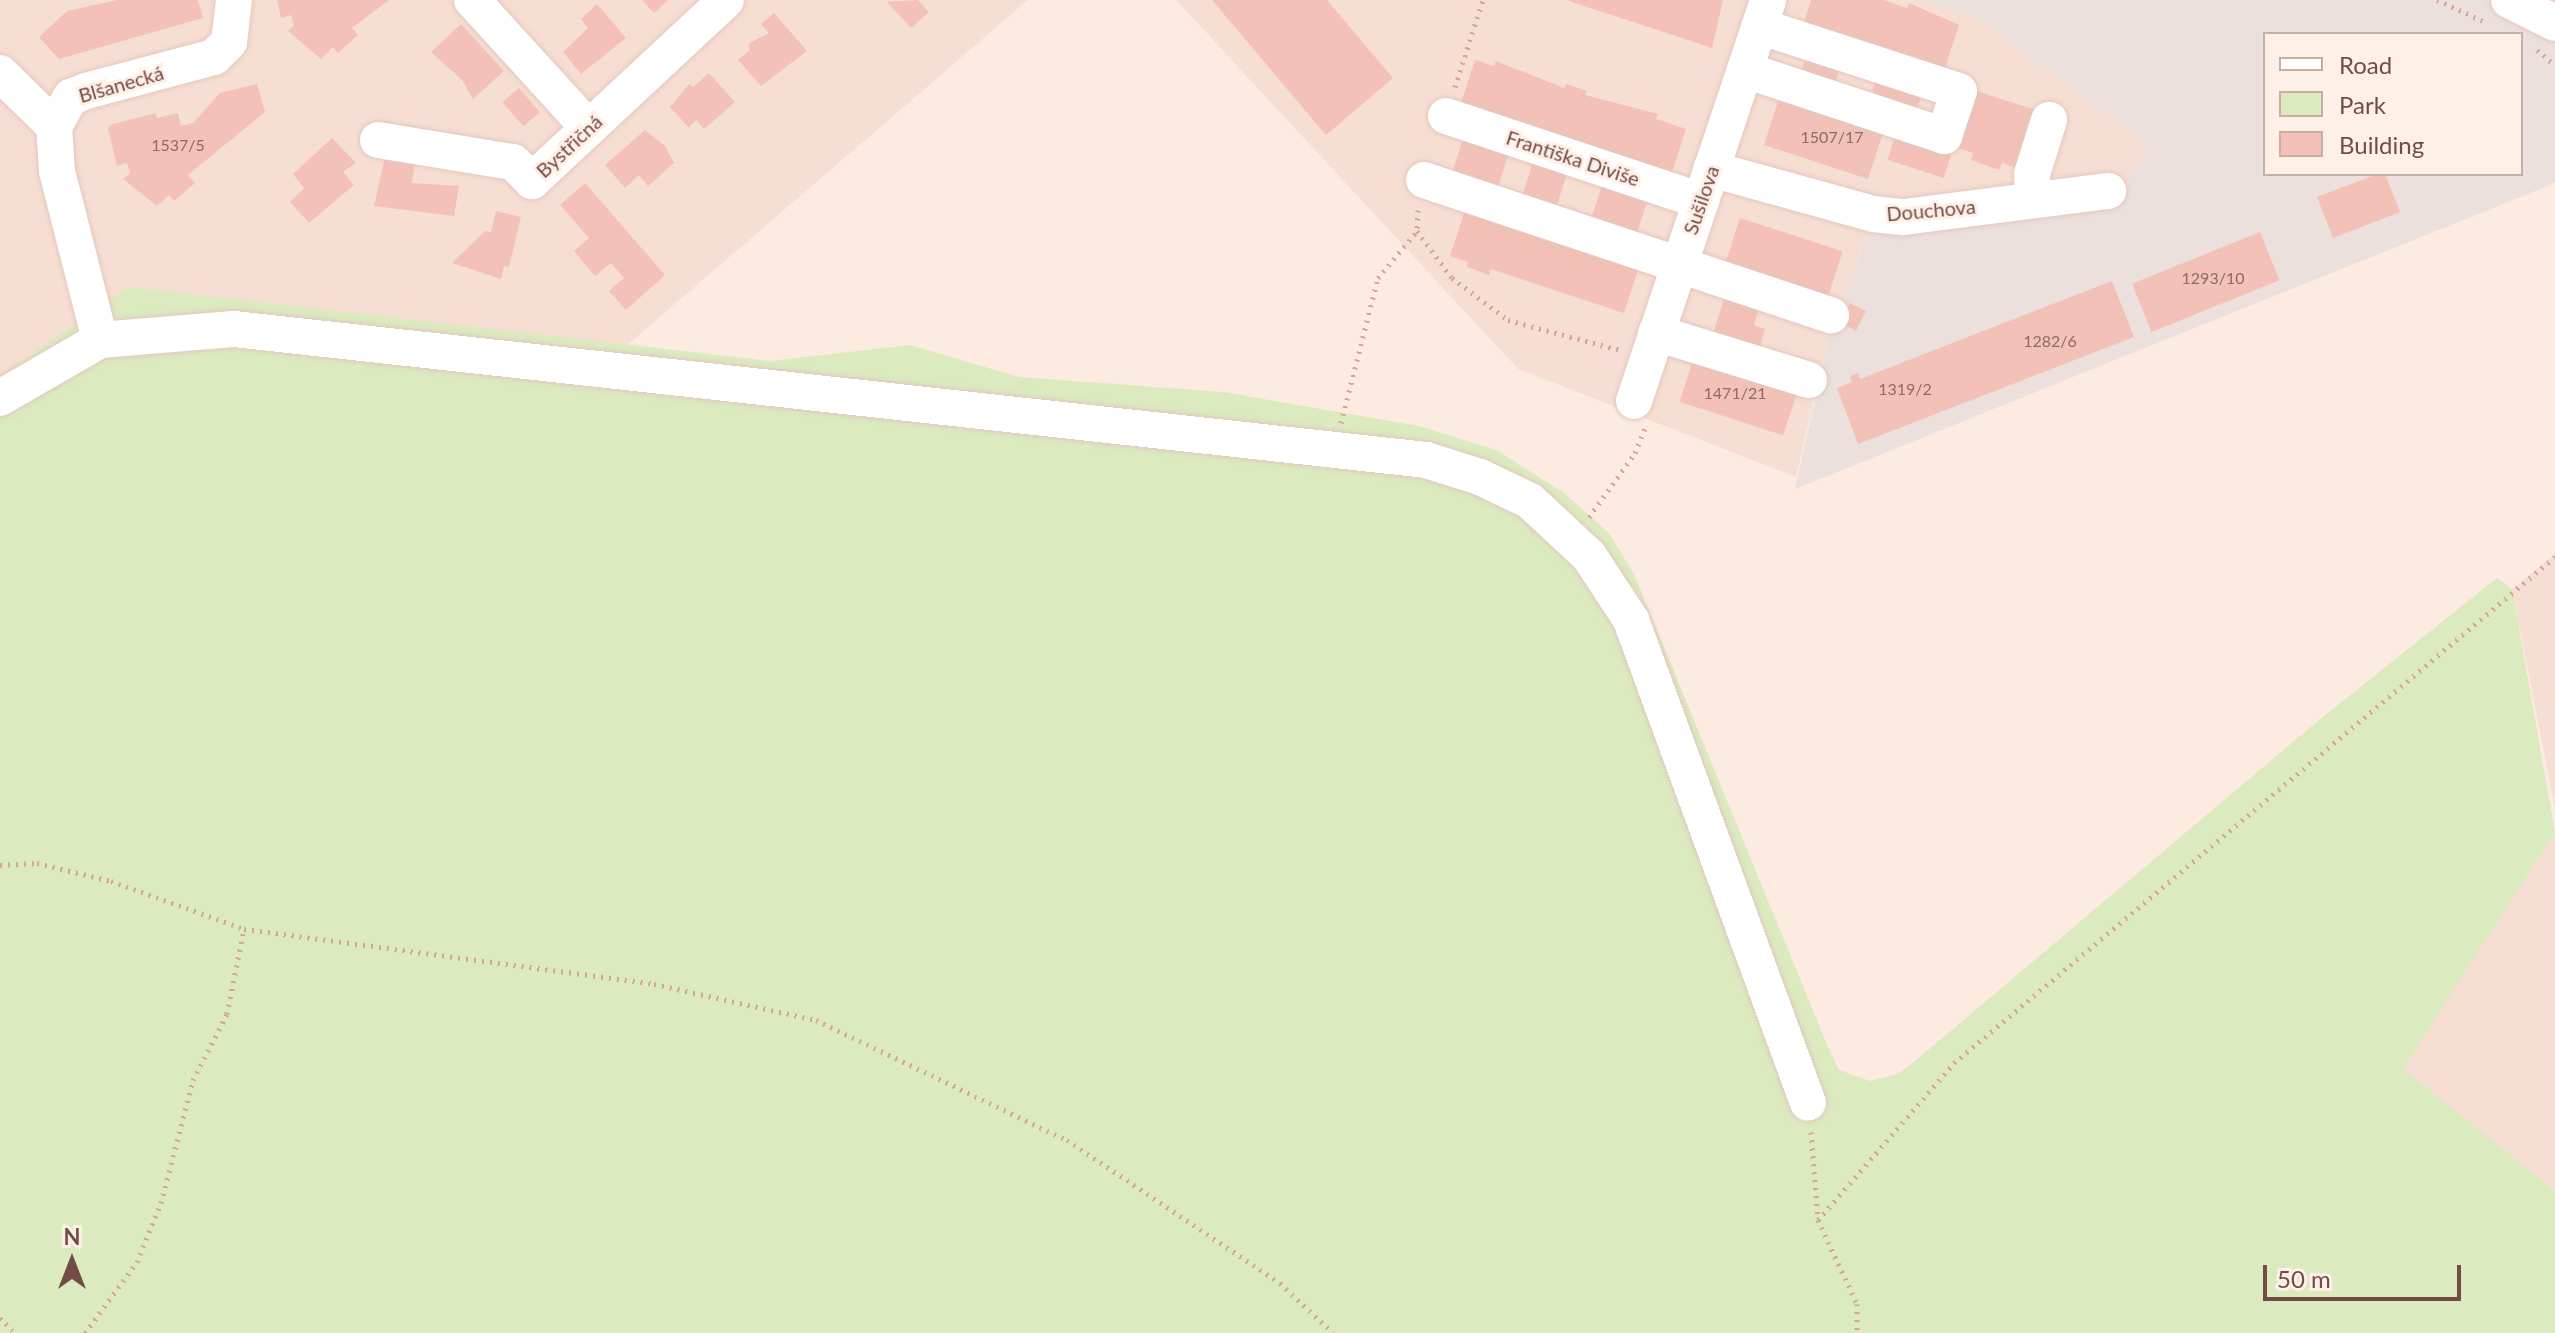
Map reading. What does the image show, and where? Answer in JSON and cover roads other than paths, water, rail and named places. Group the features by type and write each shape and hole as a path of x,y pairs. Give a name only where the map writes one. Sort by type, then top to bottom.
{"street":[{"name":"Blšanecká","path":"54,126 71,97 214,57 229,42 234,0"},
{"path":"472,0 589,128"},
{"name":"Bystřičná","path":"378,140 513,162 532,181 726,0"},
{"path":"2509,0 2555,23"},
{"path":"1745,70 1944,136 1959,91 1764,7"},
{"name":"Sušilova","path":"1634,401 1764,7"},
{"path":"0,73 54,126 57,171 100,340"},
{"name":"Františka Diviše","path":"1446,116 1706,185"},
{"path":"2033,200 2032,174 2049,120"},
{"path":"1424,180 1831,315"},
{"name":"Douchova","path":"1706,185 1904,217 2108,191"},
{"path":"0,398 100,340 234,329 1426,460 1480,477 1530,501 1589,556 1631,620 1808,1103"},
{"path":"1652,345 1809,380"}]}
